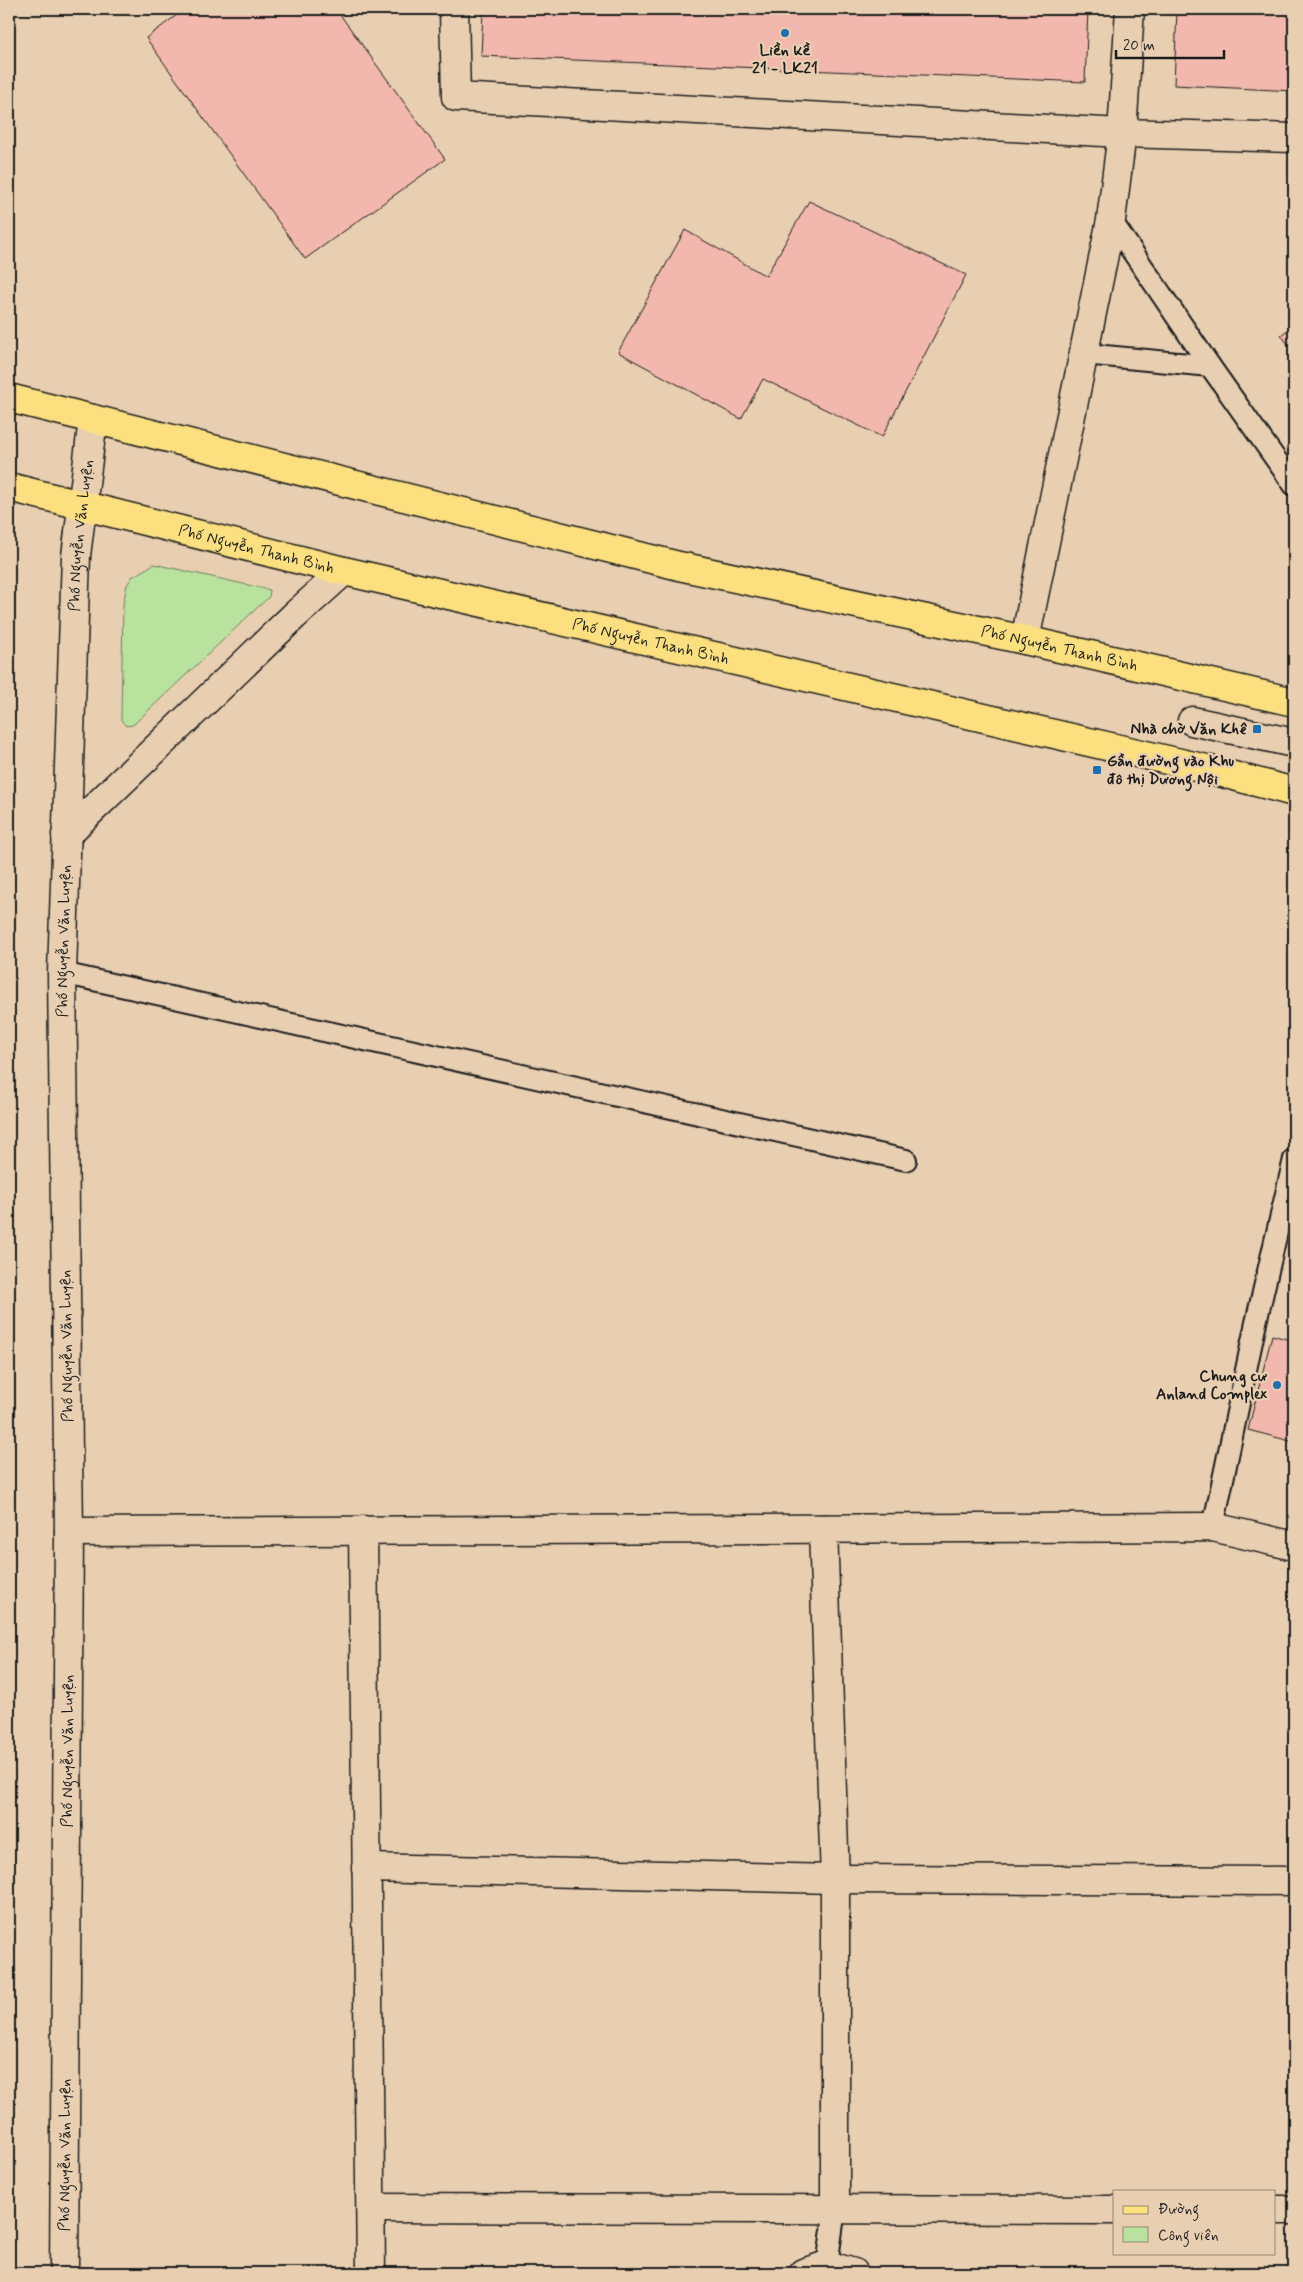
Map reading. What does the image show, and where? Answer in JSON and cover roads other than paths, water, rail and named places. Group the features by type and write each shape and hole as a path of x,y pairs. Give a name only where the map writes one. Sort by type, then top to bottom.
{"main road":[{"name":"Phố Nguyễn Thanh Bình","path":"9,398 679,566 1025,640 1294,702"},
{"name":"Phố Nguyễn Thanh Bình","path":"9,487 81,507 344,571 1211,770 1294,792"}],"street":[{"path":"454,9 456,97 1122,133 1294,138"},
{"path":"1025,640 1112,220 1122,133 1130,9"},
{"name":"Phố Nguyễn Văn Luyện","path":"64,2273 70,1532 62,973 76,556 93,419"},
{"path":"66,836 294,616 344,571"},
{"path":"1192,721 1294,743"},
{"path":"70,1532 1213,1527 1294,1546"},
{"path":"823,1529 836,1879 835,2209"},
{"path":"363,1530 371,2273"},
{"path":"366,1868 836,1879 1294,1881"},
{"path":"371,2208 1113,2210"},
{"path":"1276,2210 1294,2210"},
{"path":"815,2269 854,2273"}],"lane":[{"path":"1112,220 1210,366 1294,485"},
{"path":"1084,354 1210,366"},
{"path":"62,973 906,1160"},
{"path":"1213,1527 1254,1327 1294,1159"},
{"path":"815,2269 835,2209"}],"place":[{"name":"Liền kề 21 - LK21","path":"785,33"},
{"name":"Nhà chờ Văn Khê","path":"1257,729"},
{"name":"Gần đường vào Khu đô thị Dương Nội","path":"1097,770"},
{"name":"Chung cư Anland Complex","path":"1277,1385"}]}
